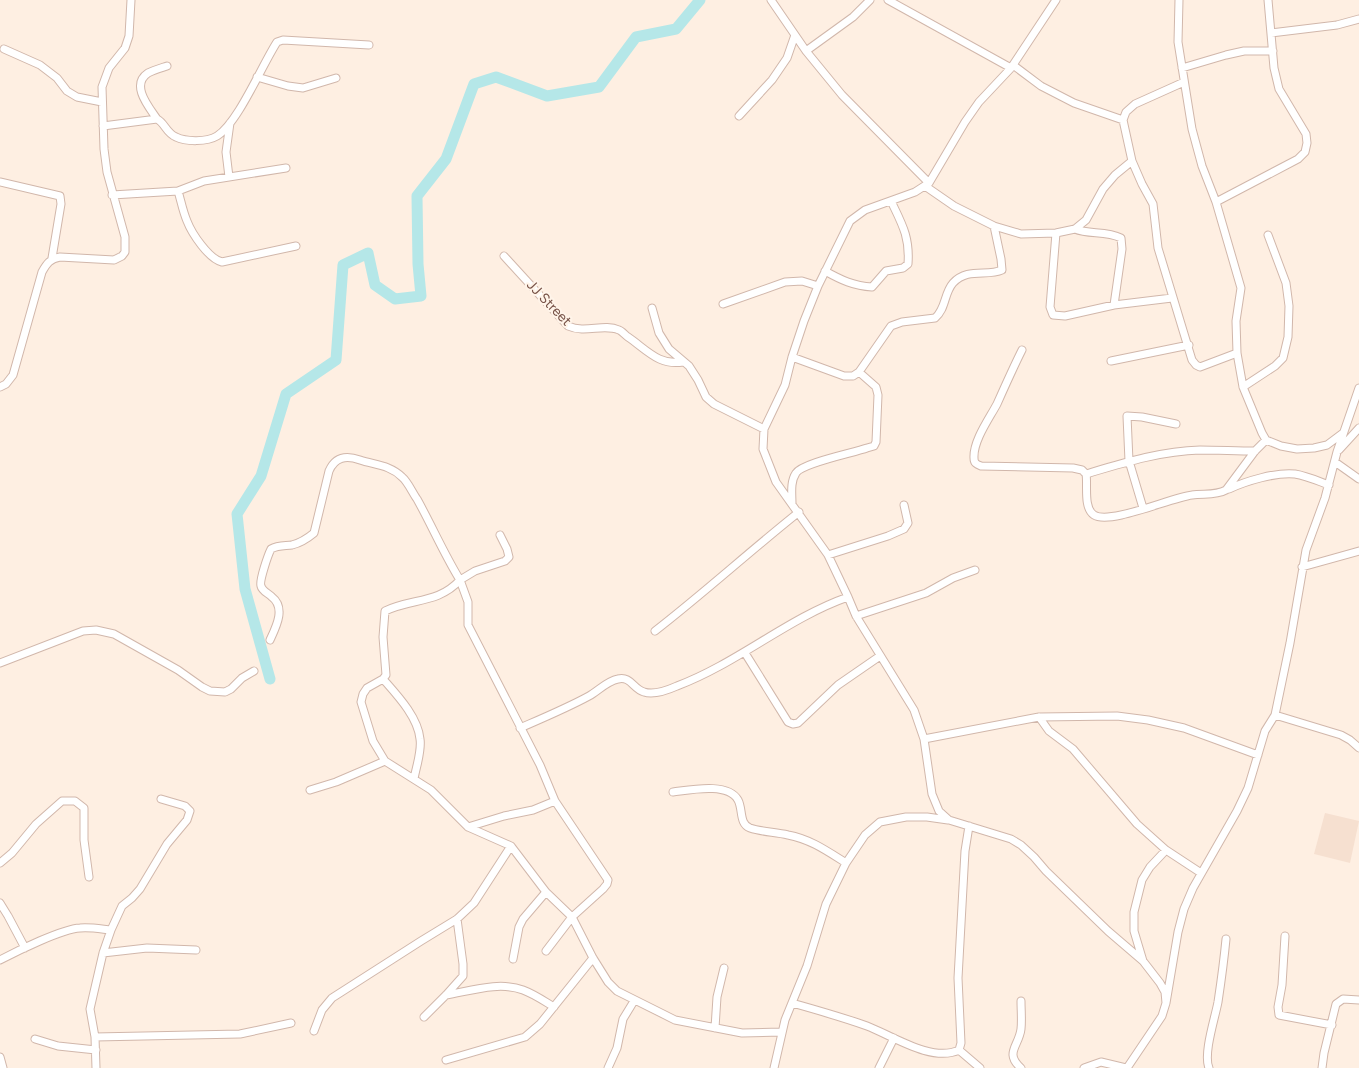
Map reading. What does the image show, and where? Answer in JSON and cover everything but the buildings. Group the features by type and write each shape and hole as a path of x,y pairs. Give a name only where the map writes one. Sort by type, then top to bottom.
{"street":[{"path":"52,258 114,260 125,252 124,237 107,172 102,126 102,87 109,68 125,48 129,36 132,0"},
{"path":"771,0 806,51 842,95 927,185 954,206 994,226 1020,234 1056,233 1074,229 1086,220 1103,189 1115,175 1132,161"},
{"path":"806,51 853,17 870,0"},
{"path":"888,0 1012,66 1041,86 1074,103 1123,120"},
{"path":"949,820 939,811 934,803 927,769 924,739 914,710 856,616 828,554 776,482 763,449 764,428 785,386 792,357 818,286 850,221 864,210 915,192 927,185 965,122 979,102 1012,66 1056,0"},
{"path":"1179,0 1178,42 1192,129 1202,166 1216,202 1240,288 1236,321 1236,353 1243,387 1266,440 1281,446 1297,449 1314,448 1327,445 1343,433"},
{"path":"1216,202 1298,159 1305,152 1306,134 1279,89 1274,68 1268,0"},
{"path":"1271,33 1359,19"},
{"path":"739,116 772,80 787,58 795,35"},
{"path":"167,66 148,74 142,79 141,92 168,133 178,138 207,139 217,136 230,123 277,42 283,40 369,45"},
{"path":"4,49 40,65 57,78 67,91 77,97 102,102"},
{"path":"1182,68 1226,55 1273,50"},
{"path":"257,77 288,86 303,88 336,78"},
{"path":"1184,82 1135,104 1126,112 1123,120 1132,161 1153,204 1158,248 1192,360 1196,365 1200,366 1236,353"},
{"path":"102,126 157,119"},
{"path":"228,177 226,152 230,123"},
{"path":"112,195 178,191 204,181 286,168"},
{"path":"0,182 60,196 61,204 52,258 42,272 13,375 6,384 0,387"},
{"path":"178,191 187,222 207,252 216,260 222,262 296,246"},
{"path":"825,271 842,281 859,287 872,287 886,271 903,268 908,264 909,249 905,230 891,200"},
{"path":"792,357 844,376 853,376 859,372 891,326 902,322 936,318 953,283 962,277 979,272 1002,270 1002,259 994,226"},
{"path":"1074,229 1086,233 1108,234 1120,238 1122,249 1114,305"},
{"path":"1056,233 1050,307 1053,315 1065,316 1114,305 1172,298"},
{"path":"1243,387 1279,362 1286,350 1289,306 1286,284 1268,235"},
{"name":"JJ Street","path":"504,256 568,326 577,330 606,328 618,330 662,361 683,362"},
{"path":"723,304 785,282 802,281 818,286"},
{"path":"652,308 659,333 669,349 689,366 706,397 714,404 764,428"},
{"path":"1111,361 1189,345"},
{"path":"1022,350 980,435 973,457 976,464 981,466 1073,468 1082,470 1086,474 1086,493 1089,509 1093,514 1102,517 1114,517 1192,495 1221,493 1242,483 1292,474 1305,476 1330,485"},
{"path":"792,504 792,484 795,474 799,469 809,464 874,446 876,442 878,395 876,387 859,372"},
{"path":"1084,1068 1101,1062 1127,1068 1158,1021 1166,1003 1178,932 1184,909 1201,873 1238,811 1248,788 1265,731 1275,715 1290,643 1302,567 1308,544 1330,485 1337,452 1359,388"},
{"path":"1143,508 1129,461 1127,416 1176,424"},
{"path":"1337,452 1359,428"},
{"path":"1226,490 1266,440"},
{"path":"1086,474 1161,454 1199,450 1255,452"},
{"path":"270,640 278,623 279,610 276,600 262,589 260,585 269,554 271,549 292,545 308,538 314,533 332,465 338,459 344,457 353,458 387,467 403,477 431,523 460,580 468,602 468,625 540,765 555,801 608,880 603,889 572,917 546,951"},
{"path":"1335,462 1359,479"},
{"path":"828,554 888,536 904,529 908,522 904,505"},
{"path":"655,631 697,599 751,550 798,512"},
{"path":"500,534 510,554 507,559 474,571 460,580 446,593 433,598 394,606 385,611 383,637 386,675 383,679 366,688 361,702 373,741 385,761 431,790 468,827 510,846 546,892 572,917 593,958 608,982 617,991 675,1020 742,1033 781,1032"},
{"path":"1302,567 1359,551"},
{"path":"856,616 926,592 953,578 975,570"},
{"path":"520,728 572,704 618,678 629,680 636,688 646,693 676,687 710,672 745,653 825,605 848,597"},
{"path":"0,663 83,631 96,630 122,638 178,670 202,688 210,691 225,692 231,690 242,678 254,671"},
{"path":"745,653 788,722 793,724 798,723 838,685 880,656"},
{"path":"383,679 403,702 418,728 421,740 414,778"},
{"path":"1275,715 1341,736 1350,740 1359,748"},
{"path":"924,739 1039,717 1117,716 1148,720 1184,728 1258,755"},
{"path":"1039,717 1049,731 1073,749 1137,824 1166,850 1201,873"},
{"path":"310,790 336,782 385,761"},
{"path":"673,792 702,788 728,792 739,801 746,826 804,839 846,863"},
{"path":"96,1068 96,1050 90,1009 103,953 111,930 122,906 140,889 167,844 187,820 190,811 185,806 161,799"},
{"path":"0,864 12,853 36,824 62,801 75,801 84,808 84,840 89,877"},
{"path":"468,827 533,810 555,801"},
{"path":"774,1068 781,1032 807,966 826,904 846,863 865,835 880,822 913,817 949,820 1011,839 1022,845 1046,871 1143,961 1165,992 1166,1003"},
{"path":"959,1050 961,1043 958,978 968,826"},
{"path":"314,1031 322,1010 332,998 457,920 474,903 510,846"},
{"path":"1143,961 1134,931 1134,912 1142,880 1150,866 1166,850"},
{"path":"513,959 519,927 523,919 546,892"},
{"path":"0,903 25,948"},
{"path":"424,1017 463,976 464,964 457,920"},
{"path":"0,960 25,948 78,928 111,930"},
{"path":"1285,936 1282,985 1278,1006 1279,1015 1332,1025"},
{"path":"1209,1068 1207,1052 1218,1001 1226,939"},
{"path":"103,953 148,948 196,950"},
{"path":"446,1060 525,1037 540,1024 593,958"},
{"path":"714,1028 717,997 724,968"},
{"path":"446,996 485,988 510,987 528,992 554,1007"},
{"path":"1322,1068 1336,1004 1339,1001 1359,1000"},
{"path":"608,1068 617,1048 623,1018 634,1001"},
{"path":"1021,1001 1020,1036 1013,1051 1013,1056 1015,1062 1021,1068"},
{"path":"792,1002 866,1026 905,1045 944,1053 959,1050"},
{"path":"94,1037 240,1034 291,1023"},
{"path":"879,1068 894,1038"},
{"path":"35,1039 58,1046 96,1050"},
{"path":"959,1050 980,1068"},
{"path":"0,1057 3,1068"}],"shaded area":[{"path":"1325,813 1359,821 1350,863 1314,854"}],"waterway":[{"path":"270,679 245,589 237,514 261,476 286,394 336,360 343,265 368,253 375,285 395,299 421,296 418,264 417,196 446,159 474,84 496,77 547,96 599,87 636,37 676,29 700,0"}]}
